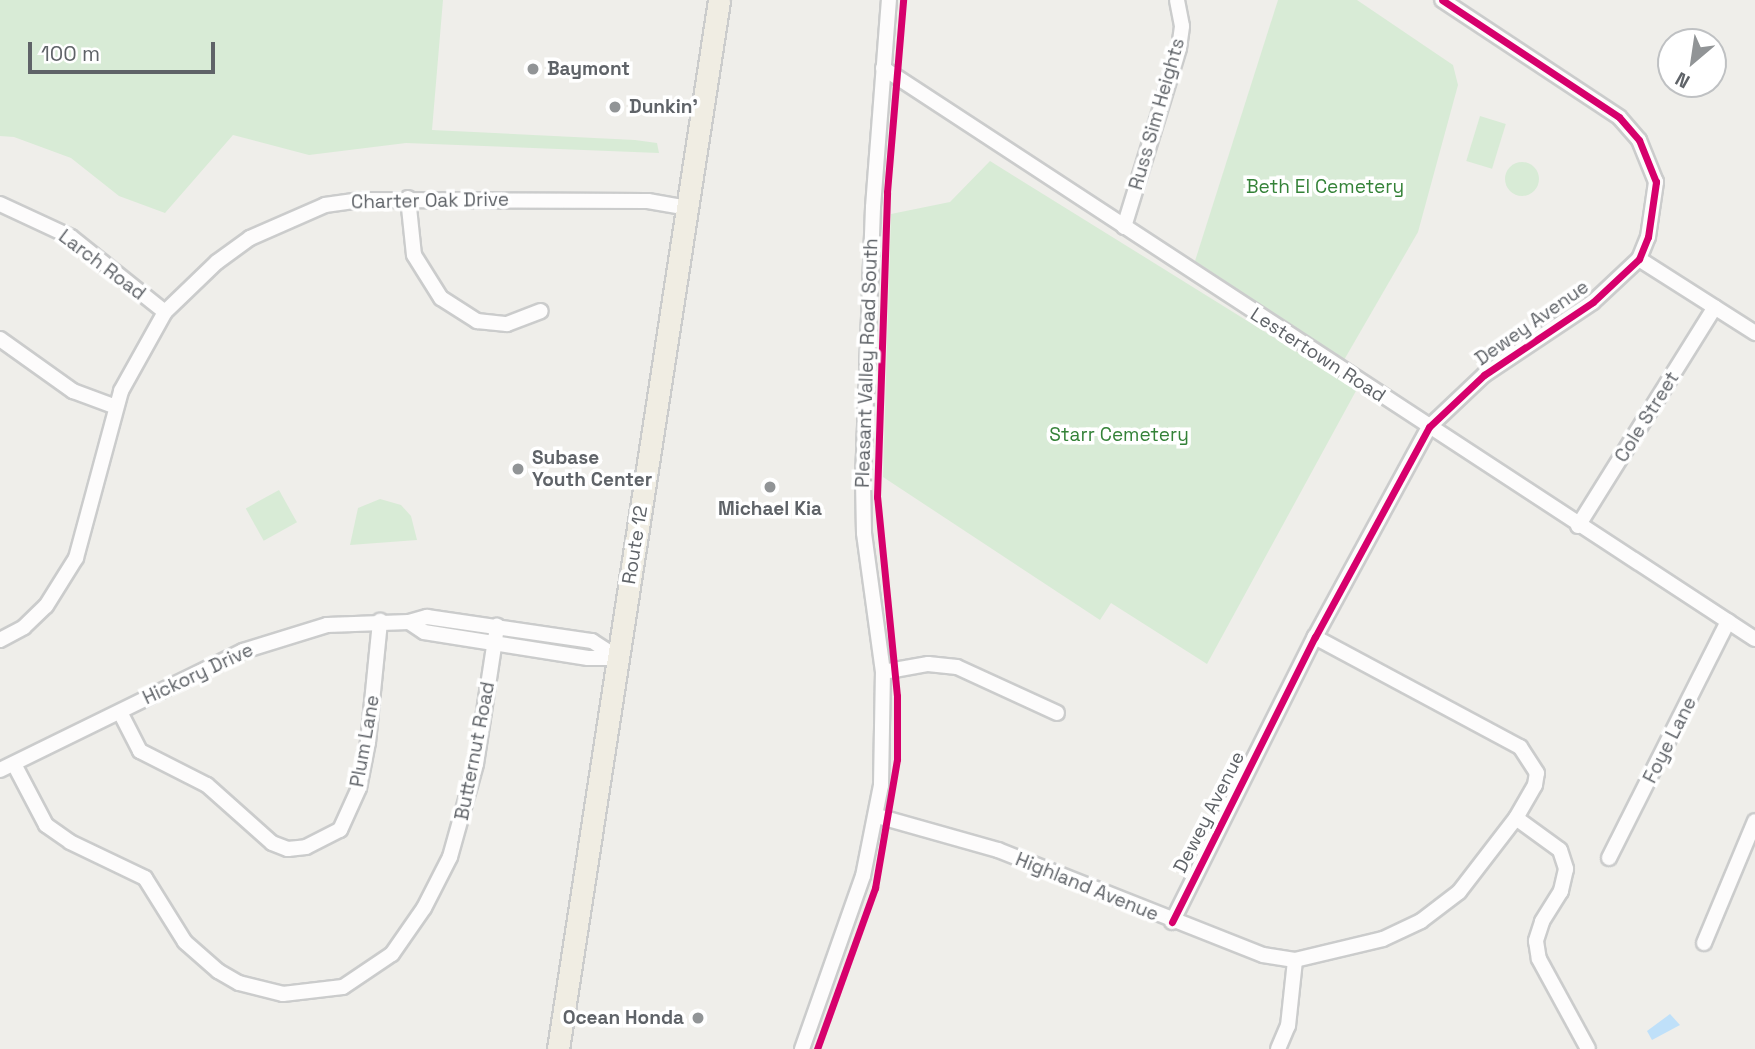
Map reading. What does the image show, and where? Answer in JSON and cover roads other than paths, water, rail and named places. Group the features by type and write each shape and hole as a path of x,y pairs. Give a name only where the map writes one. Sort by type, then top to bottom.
{"highway":[{"name":"Route 12","path":"558,1049 719,0"}],"street":[{"name":"Pleasant Valley Road South","path":"802,1049 863,876 877,816 883,672 864,533 863,480 873,207 888,0"},
{"name":"Russ Sim Heights","path":"1124,227 1179,48 1182,26 1177,0"},
{"name":"Dewey Avenue","path":"1172,922 1315,637 1429,427 1484,375 1584,309 1639,259 1655,210 1656,183 1639,140 1619,117 1442,0"},
{"name":"Lestertown Road","path":"883,68 1578,526 1755,639"},
{"name":"Charter Oak Drive","path":"0,640 24,627 46,606 76,558 116,407 165,312 217,262 287,219 325,205 408,198 648,201 687,208"},
{"path":"408,198 414,255 441,298 477,321 507,324 541,311"},
{"name":"Larch Road","path":"0,204 71,237 165,312"},
{"path":"1639,259 1755,333"},
{"name":"Cole Street","path":"1578,526 1715,307"},
{"path":"0,340 73,391 116,407"},
{"name":"Hickory Drive","path":"7,767 275,639 327,625 409,622 427,617 592,641 618,658"},
{"name":"Plum Lane","path":"120,712 141,751 207,785 272,843 288,849 315,844 340,830 359,788 368,742 380,621"},
{"name":"Foye Lane","path":"1609,858 1728,621"},
{"name":"Hickory Drive","path":"409,622 424,632 618,658"},
{"name":"Butternut Road","path":"7,767 46,825 70,842 145,878 185,942 218,971 260,990 321,993 361,978 392,954 439,880 471,789 497,626"},
{"name":"Highland Avenue","path":"877,816 998,850 1172,922 1263,955 1295,960 1383,939 1421,921 1459,892 1516,818 1537,773 1520,747 1315,637"},
{"path":"883,672 928,664 957,667 1057,713"},
{"path":"1516,818 1560,850 1566,869 1562,891 1542,922 1536,941 1539,959 1588,1049"},
{"path":"1704,943 1755,821"},
{"path":"1278,1049 1288,1026 1295,960"}],"water":[{"path":"1670,1014 1680,1025 1652,1040 1647,1031"}],"place":[{"name":"Baymont","path":"533,69"},
{"name":"Dunkin'","path":"615,107"},
{"name":"Subase Youth Center","path":"518,469"},
{"name":"Michael Kia","path":"770,487"},
{"name":"Ocean Honda","path":"698,1018"}],"park label":[{"name":"Beth El Cemetery","path":"1325,187"},
{"name":"Starr Cemetery","path":"1119,435"}]}
